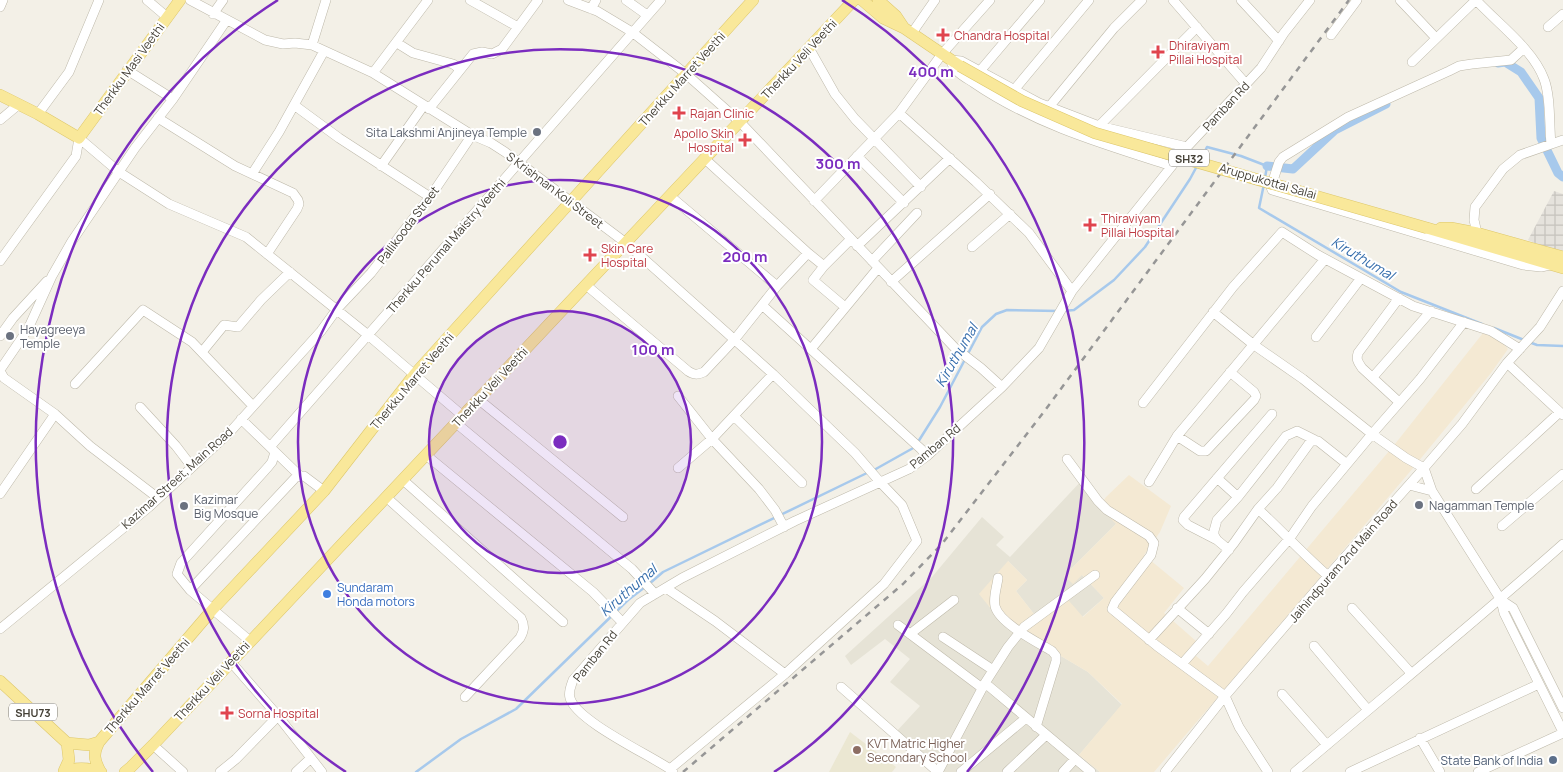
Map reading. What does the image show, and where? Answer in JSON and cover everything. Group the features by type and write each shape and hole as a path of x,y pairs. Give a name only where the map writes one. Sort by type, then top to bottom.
{"main road":[{"name":"Therkku Masi Veethi","path":"79,138 180,0"},
{"name":"Therkku Marret Veethi","path":"67,743 89,745 99,742 213,609 324,491 414,375 753,0"},
{"name":"Therkku Veli Veethi","path":"125,772 153,745 854,0"},
{"name":"Aruppukottai Salai","path":"862,0 883,18 908,30 951,60 1022,101 1095,132 1563,268"},
{"name":"Aruppukottai Salai","path":"878,0 908,30"},
{"path":"0,95 79,138"},
{"path":"1427,228 1451,228 1477,233 1563,258"},
{"name":"SHU73","path":"0,681 67,743"},
{"path":"99,742 94,751 94,758 100,772"},
{"path":"64,772 69,760 67,743"},
{"path":"64,772 75,768 84,768 100,772"}],"street":[{"path":"0,7 3,0"},
{"path":"38,114 69,72 99,0"},
{"path":"147,0 167,17"},
{"name":"S Krishnan Koli Street","path":"190,0 226,21 266,40 283,44 312,45 373,73 472,135 491,143 626,242 773,374 867,466 902,505 917,541 884,584 785,674"},
{"path":"213,14 224,0"},
{"path":"312,45 326,0"},
{"path":"373,73 428,0"},
{"path":"470,0 518,27"},
{"path":"381,166 427,107 473,54 477,52 492,54 502,49 538,0"},
{"path":"568,0 591,9 632,32 686,74 740,122 960,353 1002,387"},
{"path":"591,9 596,0"},
{"path":"626,0 647,15"},
{"name":"Therkku Perumal Maistry Veethi","path":"190,590 179,579 177,574 182,563 268,467 273,449 368,335 661,0"},
{"path":"908,30 935,0"},
{"path":"814,201 951,60 990,0"},
{"path":"980,71 1040,0"},
{"path":"1049,107 1114,28 1142,0"},
{"path":"1173,0 1246,84"},
{"path":"1241,0 1279,41"},
{"name":"Pamban Rd","path":"672,770 594,723 570,699 570,689 573,680 620,620 653,592 666,588 782,524 878,480 909,469 927,456 1002,387 1039,348 1072,291 1187,147 1261,68 1310,0"},
{"path":"1331,35 1357,0"},
{"path":"1391,0 1400,0 1436,38"},
{"path":"1412,62 1476,0 1524,48 1541,71 1545,80 1551,144"},
{"path":"1014,90 1088,1"},
{"path":"1548,27 1563,14"},
{"path":"158,498 90,446 55,414 4,378 0,370 28,329 52,276 72,241 226,21"},
{"path":"1099,126 1197,27"},
{"path":"397,43 413,53 453,64 460,69"},
{"path":"809,48 835,94 855,119 921,187"},
{"path":"1524,48 1511,60 1459,66 1348,116 1286,155 1279,162 1271,185 1272,190 1522,265 1541,267 1550,265"},
{"path":"252,174 324,51"},
{"path":"951,60 961,60 1049,107 1099,126 1187,147"},
{"path":"951,60 957,72 1025,114 1082,137 1172,166"},
{"path":"127,70 173,98"},
{"path":"0,120 18,105"},
{"path":"294,105 339,138 430,197"},
{"path":"899,113 990,194 1029,233 1072,291"},
{"path":"158,118 235,166 293,194 298,200 297,209 267,254"},
{"name":"Pallikooda Street","path":"337,309 372,273 430,197 472,135"},
{"path":"79,138 120,172 169,204 246,237 337,309 414,375 459,419 632,569 653,592"},
{"path":"0,261 76,156 79,138"},
{"path":"1477,233 1474,220 1475,207 1503,169 1520,155 1563,140"},
{"path":"857,156 904,203"},
{"path":"858,246 950,158"},
{"path":"705,159 824,266"},
{"path":"891,282 990,194"},
{"path":"670,196 777,286"},
{"path":"812,349 875,264 917,213"},
{"path":"972,247 1010,214"},
{"path":"1143,403 1233,287 1282,232 1325,259 1413,306 1491,331 1520,349"},
{"path":"844,307 813,280 851,239"},
{"path":"586,285 694,374 704,372 735,339 777,286 808,253"},
{"path":"1149,482 1177,436 1325,259"},
{"path":"202,352 224,325 238,327 261,300 290,272"},
{"path":"0,336 13,318 52,276"},
{"path":"1316,337 1361,278"},
{"name":"Jaihindpuram 2nd Main Road","path":"1165,772 1226,696 1328,576 1462,424 1507,363 1540,327 1563,292"},
{"path":"1399,298 1356,358 1362,368 1399,402"},
{"path":"762,305 927,456"},
{"name":"Kazimar Street, Main Road","path":"0,629 158,498 192,466 241,419 321,331 337,309"},
{"path":"74,384 143,310 192,342 253,406"},
{"path":"1372,377 1431,311"},
{"path":"1213,312 1304,379 1372,434 1424,468 1432,491 1501,600 1504,613 1563,732 1478,772"},
{"path":"1182,664 1290,538 1312,506 1450,342 1464,322"},
{"path":"1476,489 1561,414 1507,363"},
{"path":"1177,436 1200,451 1206,451 1254,400 1256,396 1254,392 1230,372"},
{"path":"678,468 712,439 773,374"},
{"path":"678,396 712,439 759,489 775,510 782,524"},
{"path":"478,399 623,516"},
{"path":"140,407 192,466"},
{"path":"0,494 55,414"},
{"path":"1229,550 1217,540 1188,525 1183,520 1186,514 1272,414"},
{"path":"734,416 802,483"},
{"path":"241,419 300,476"},
{"path":"1217,540 1214,530 1217,520 1238,497 1286,436 1297,431 1318,441 1347,464"},
{"path":"1150,640 1229,550 1308,444 1315,440"},
{"path":"426,455 593,592 620,620"},
{"path":"1068,459 1098,501 1107,510 1153,540 1154,548 1151,555 1115,602 1112,609 1150,640 1226,696 1239,727 1268,772"},
{"path":"1502,526 1563,474"},
{"path":"250,641 190,590 293,480 304,476 324,491"},
{"path":"1217,478 1238,497"},
{"path":"403,480 563,622"},
{"path":"1409,485 1432,491"},
{"path":"386,497 521,618 524,625 520,638 465,697"},
{"path":"1258,510 1290,538 1306,557 1328,576"},
{"path":"1295,772 1501,600 1563,544"},
{"path":"841,687 938,772 984,686 1008,647 1024,627 1095,575"},
{"path":"998,578 995,607 1000,615 1020,632 1052,651 1056,656 1036,727"},
{"path":"666,588 715,621 785,674 672,770"},
{"path":"910,634 954,600"},
{"path":"1501,600 1513,608 1563,708"},
{"path":"1178,608 1209,634"},
{"path":"1352,608 1412,673"},
{"path":"898,625 1026,718 1090,772"},
{"path":"943,637 993,670"},
{"path":"1314,646 1368,710"},
{"path":"230,662 278,716 322,772"},
{"path":"1350,772 1539,684"},
{"path":"1282,694 1327,745"},
{"path":"220,772 236,759 278,716"},
{"path":"961,772 1026,718"},
{"path":"1007,772 1046,735"},
{"path":"1420,738 1440,772"},
{"path":"153,745 183,772"},
{"path":"296,772 311,758"},
{"path":"1063,772 1075,759"}],"shaded area":[{"path":"1554,191 1563,194 1563,256 1528,240"},
{"path":"1483,333 1501,341 1508,349 1491,373 1408,474 1154,772 1100,772 1079,755 1122,704 1088,672 1000,620 979,594 1008,561 1027,580 1016,591 1034,614 1063,594 1083,617 1104,598 1082,575 1073,584 1064,576 1116,524 1099,507 1106,497 1129,475 1171,506 1160,532 1144,555 1184,588 1164,613 1196,641 1189,650 1208,666 1395,444"},
{"path":"1083,479 1099,508 1117,523 1064,576 1082,575 1104,598 1082,617 1034,614 1016,591 1027,580 1008,561 1000,620 1088,672 1122,705 1079,755 1100,772 935,772 939,764 896,732 920,706 890,682 910,659 885,639 851,665 845,656 932,577 982,517 1004,537 996,545 1010,557"},
{"name":"KVT Matric Higher Secondary School","path":"850,732 896,767 892,772 829,772"}],"waterway":[{"path":"1498,63 1505,62 1521,72 1539,98 1541,138 1558,173 1563,177"},
{"path":"1267,166 1293,169 1335,130 1386,104"},
{"name":"Kiruthumal","path":"1201,159 1207,147 1241,156 1267,166 1265,178"},
{"name":"Kiruthumal","path":"1064,311 1074,310 1114,280 1145,247 1197,166"},
{"name":"Kiruthumal","path":"1264,184 1259,208 1401,292 1482,324"},
{"name":"Kiruthumal","path":"918,442 940,407 982,327 996,314 1007,310 1058,311"},
{"name":"Kiruthumal","path":"1494,328 1524,340"},
{"name":"Kiruthumal","path":"1529,342 1537,345 1563,346"},
{"name":"Kiruthumal","path":"874,470 915,447"},
{"name":"Kiruthumal","path":"649,584 663,572 869,472"},
{"name":"Kiruthumal","path":"416,772 461,739 516,709 628,600 645,587"}],"railway":[{"path":"683,772 903,584 942,544 1043,413 1349,0"}],"place":[{"name":"Chandra Hospital","path":"943,35"},
{"name":"Dhiraviyam Pillai Hospital","path":"1158,52"},
{"name":"Rajan Clinic","path":"679,113"},
{"name":"Sita Lakshmi Anjineya Temple","path":"537,132"},
{"name":"Apollo Skin Hospital","path":"745,140"},
{"name":"Thiraviyam Pillai Hospital","path":"1090,225"},
{"name":"Skin Care Hospital","path":"590,255"},
{"name":"Hayagreeya Temple","path":"10,336"},
{"name":"Nagamman Temple","path":"1419,505"},
{"name":"Kazimar Big Mosque","path":"184,506"},
{"name":"Sundaram Honda motors","path":"327,594"},
{"name":"Sorna Hospital","path":"227,713"},
{"name":"KVT Matric Higher Secondary School","path":"857,750"},
{"name":"State Bank of India","path":"1553,760"}]}
